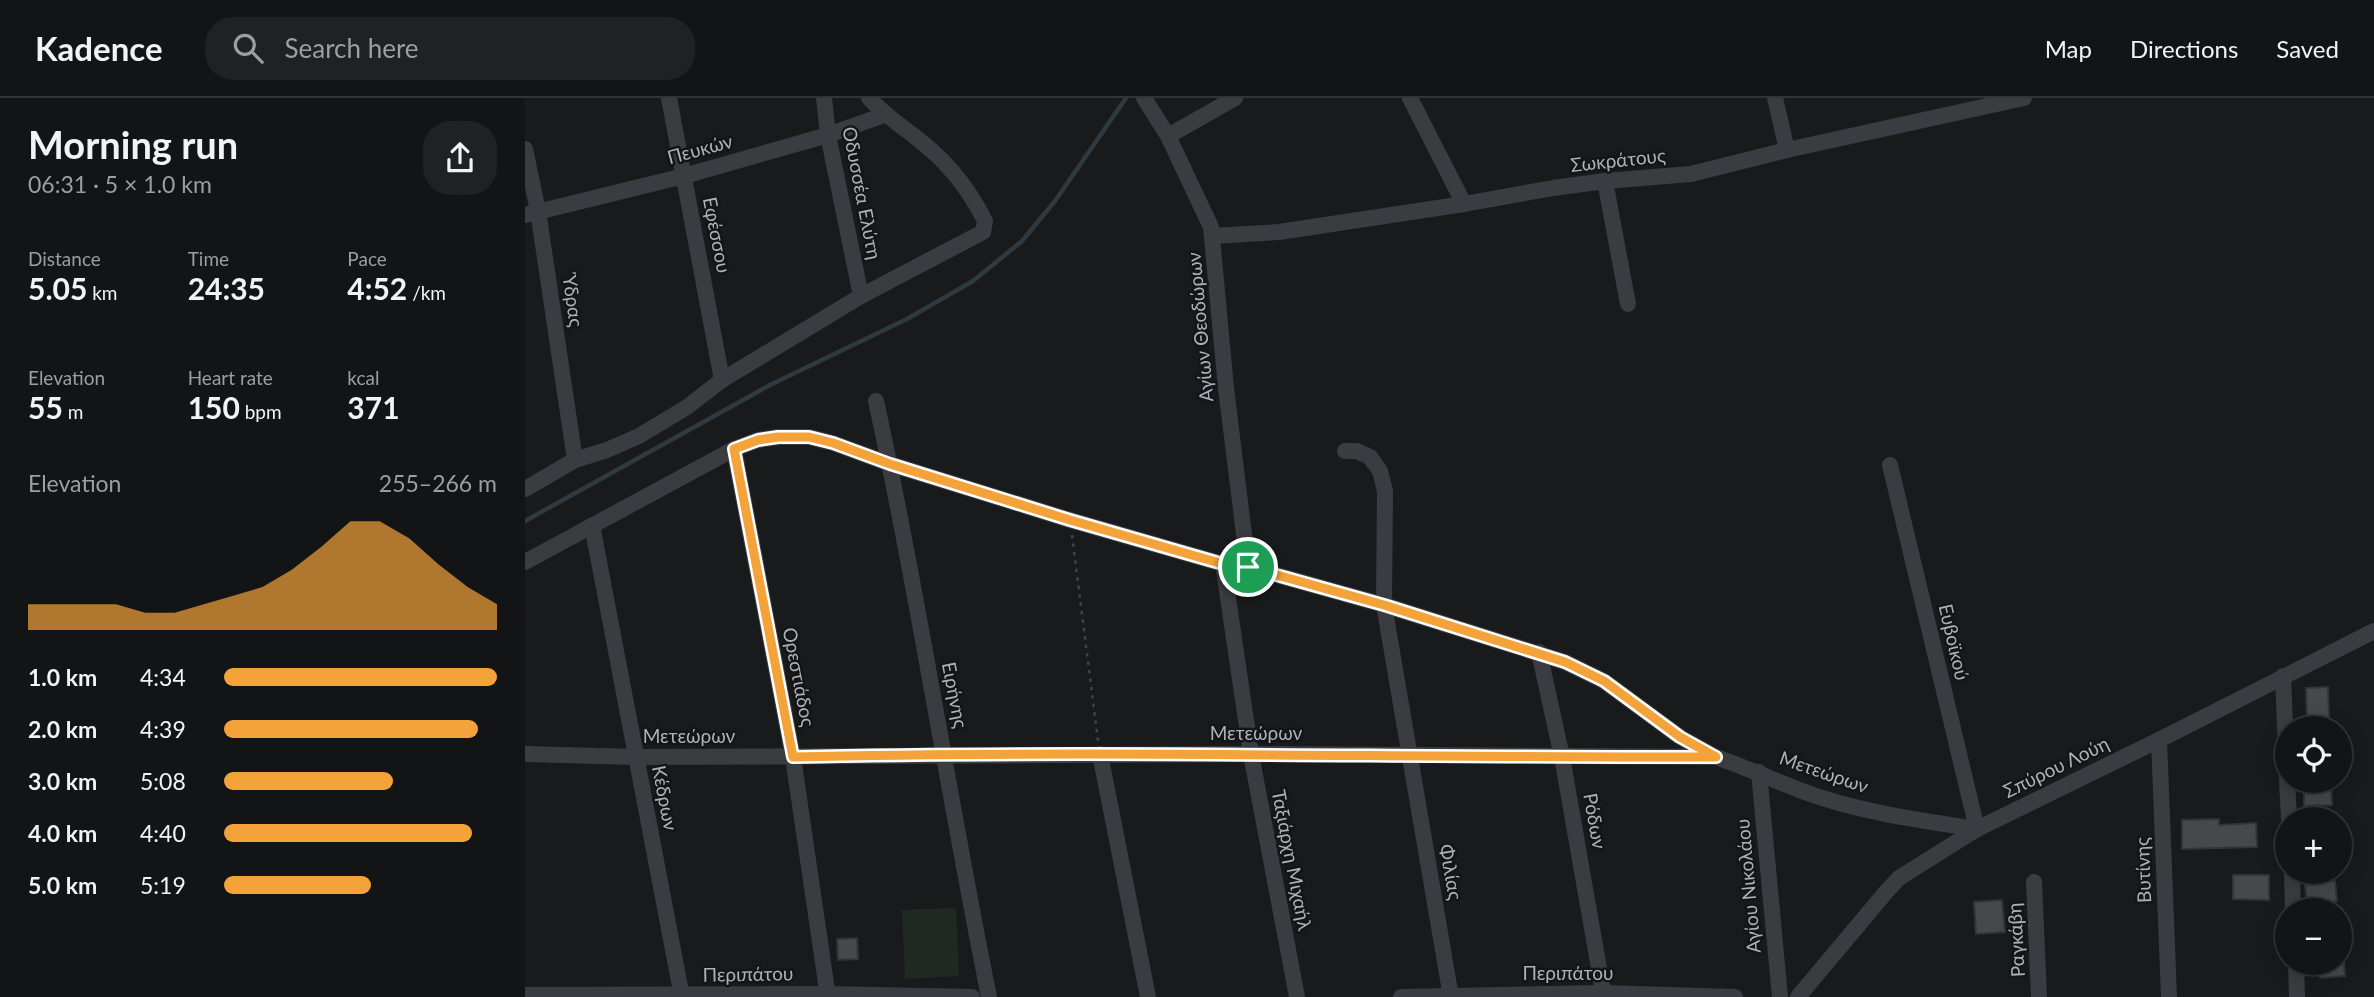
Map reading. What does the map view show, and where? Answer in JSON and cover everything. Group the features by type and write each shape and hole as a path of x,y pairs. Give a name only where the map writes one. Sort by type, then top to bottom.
{"street":[{"name":"Εφέσσου","path":"669,98 722,380"},
{"name":"Οδυσσέα Ελύτη","path":"824,98 828,135 861,296"},
{"path":"525,489 575,460 639,436 687,407 722,380 861,296 983,232 985,221 957,175 924,144 884,115 869,98"},
{"name":"Αγίων Θεοδώρων","path":"1144,98 1168,136 1209,220 1248,567"},
{"path":"1168,136 1235,98"},
{"path":"1410,98 1464,204"},
{"path":"1775,98 1787,150"},
{"name":"Σωκράτους","path":"1212,236 1279,232 1605,181 1691,174 1989,101 2024,98"},
{"name":"Πευκών","path":"532,213 684,176 828,135 884,115"},
{"name":"Ύδρας","path":"525,149 532,213 575,460"},
{"path":"1605,181 1628,304"},
{"name":"Ειρήνης","path":"876,401 945,754 965,882 989,997"},
{"path":"525,562 734,449 758,440 809,437 1070,520 1223,564 1248,567 1384,605 1539,653 1604,681 1680,737 1716,757"},
{"name":"Ορεστιάδος","path":"734,449 793,757 827,995"},
{"name":"Φιλίας","path":"1345,451 1357,451 1370,457 1380,471 1385,491 1384,605 1451,996"},
{"name":"Ευβοϊκού","path":"1890,464 1977,829"},
{"name":"Κέδρων","path":"592,525 682,996"},
{"name":"Ταξιάρχη Μιχαήλ","path":"1223,564 1251,754 1297,997"},
{"name":"Σπύρου Λούη","path":"1798,997 1899,878 1977,829 2374,631"},
{"name":"Ρόδων","path":"1539,653 1562,757 1604,995"},
{"path":"2283,676 2285,716"},
{"name":"Βυτίνης","path":"2159,740 2169,997"},
{"name":"Μετεώρων","path":"525,754 636,757 1410,754 1716,757 1803,791 1850,805 1900,817 1977,829"},
{"path":"1100,754 1148,997"},
{"name":"Αγίου Νικολάου","path":"1759,772 1780,997"},
{"name":"Ραγκάβη","path":"2034,882 2039,997"},
{"path":"2296,975 2297,997"},
{"name":"Περιπάτου","path":"525,995 972,997"},
{"name":"Περιπάτου","path":"1401,997 1735,997"}],"path":[{"path":"1070,520 1100,754"}],"shaded area":[{"path":"956,908 959,976 905,979 902,910"}],"building":[{"path":"2328,687 2329,716 2307,716 2306,688"},
{"path":"2304,793 2331,793 2332,805 2304,806"},
{"path":"2219,819 2219,825 2256,823 2257,847 2182,849 2182,820"},
{"path":"2233,875 2269,875 2269,900 2233,899"},
{"path":"2305,884 2335,884 2337,898 2306,898"},
{"path":"2002,900 2005,932 1976,934 1974,902"},
{"path":"857,938 858,959 838,960 837,939"},
{"path":"2320,975 2345,975 2345,976 2320,978"}],"waterway":[{"path":"525,521 770,385 907,319 973,281 1022,241 1055,201 1126,98"}],"route":[{"path":"809,437 1070,520 1223,564 1248,567 1384,605 1565,662 1604,681 1680,737 1716,757 945,754 793,757 734,449 758,440 809,437"}]}
